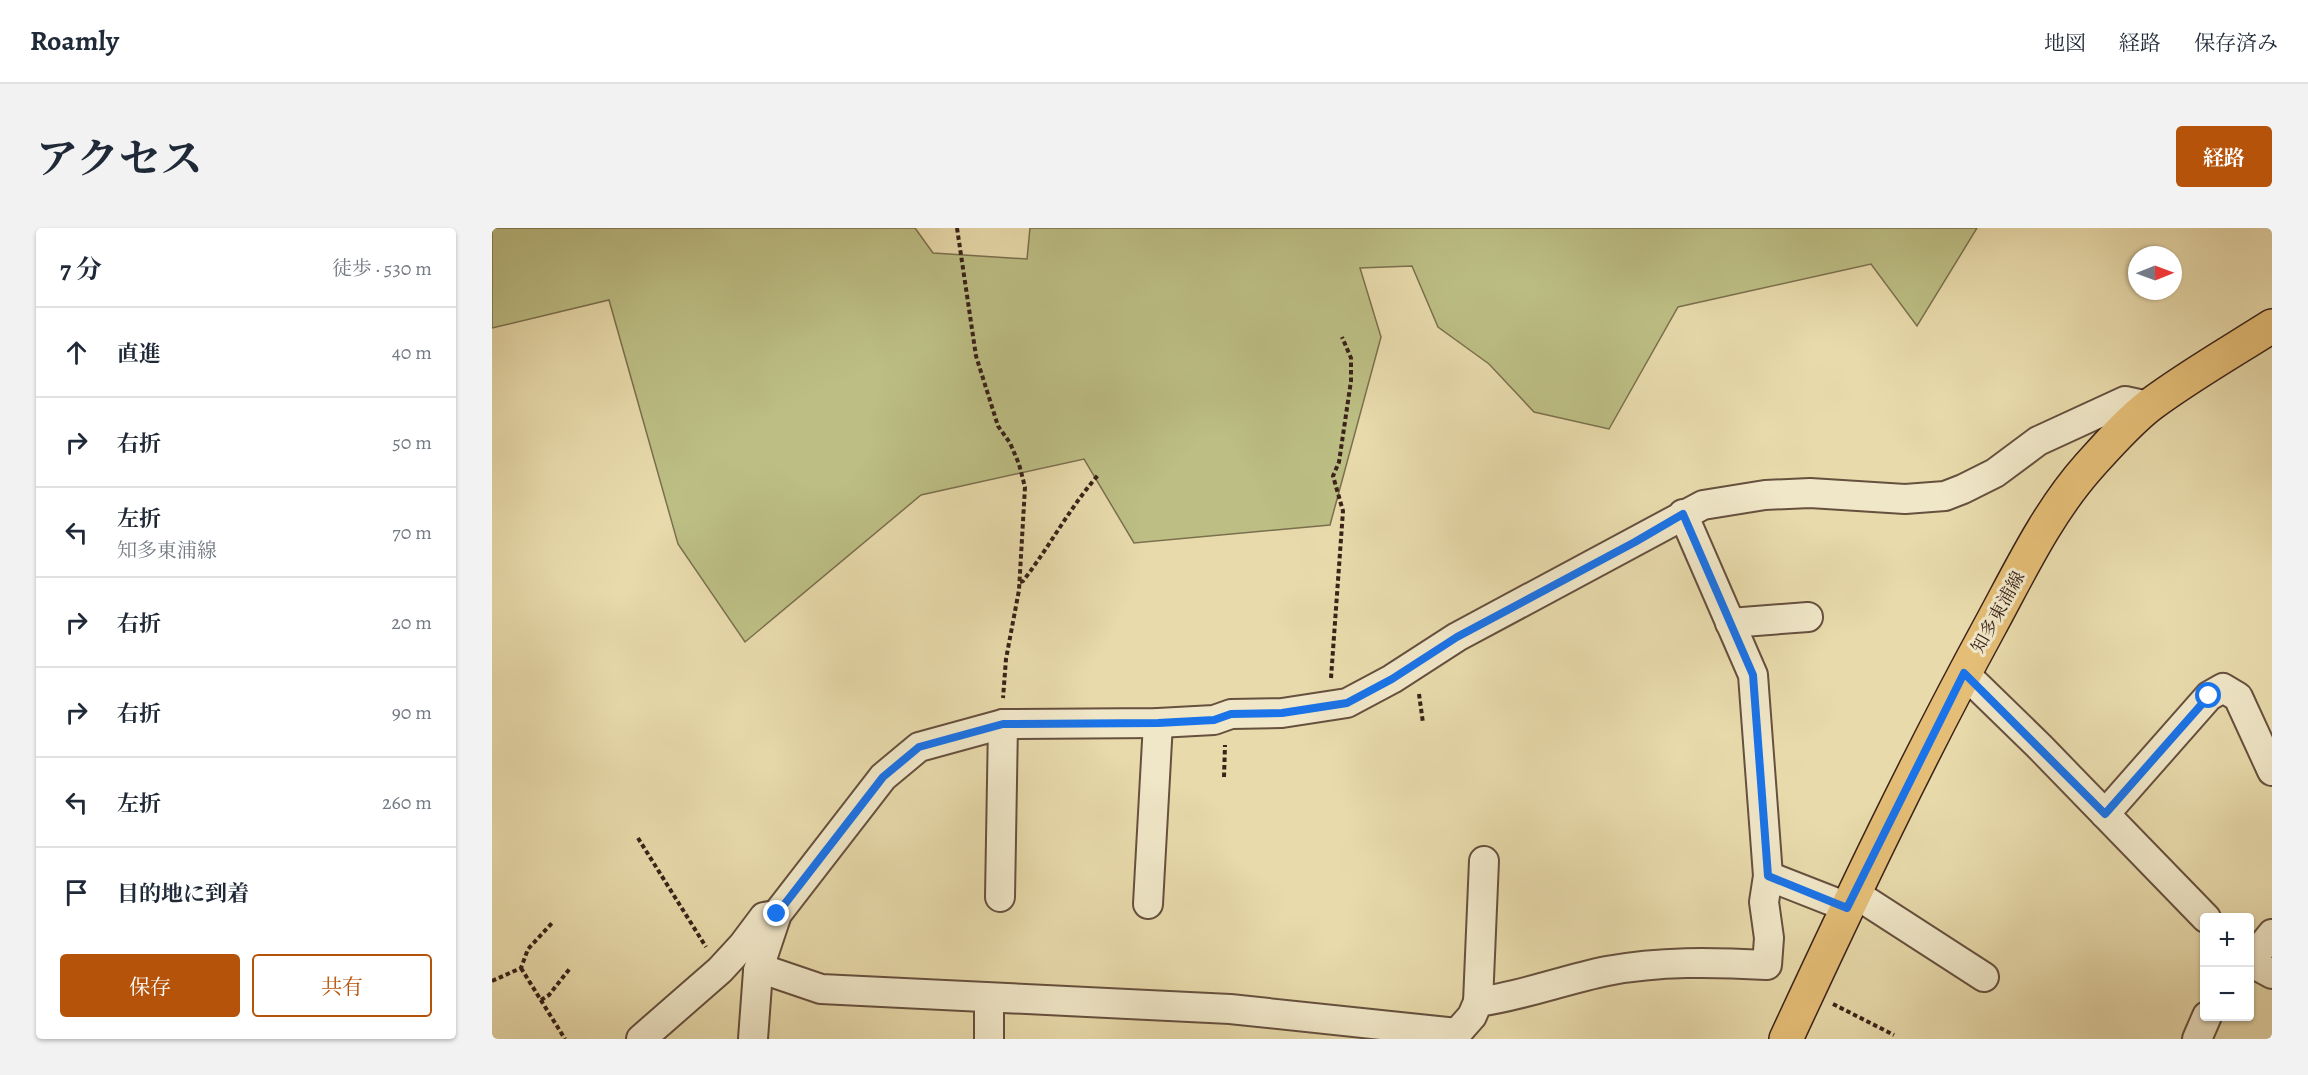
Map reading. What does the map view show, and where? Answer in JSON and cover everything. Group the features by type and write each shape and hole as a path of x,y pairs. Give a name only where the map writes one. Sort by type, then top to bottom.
{"main road":[{"name":"知多東浦線","path":"1786,1039 1851,900 1964,673 2036,541 2064,499 2088,467 2148,406 2272,326"}],"street":[{"path":"753,1039 758,971 777,914 883,777 919,747 1002,724 1158,723 1214,720 1231,714 1282,713 1347,703 1392,679 1457,637 1703,505 1766,495 1810,493 1905,499 1945,496 1995,473 2038,441 2125,401 2148,406"},
{"path":"1478,1002 1499,999 1607,972 1666,962 1767,965 1769,938 1764,902 1768,876 1753,675 1683,514"},
{"path":"1731,623 1808,616"},
{"path":"1964,673 2201,913"},
{"path":"2105,814 2209,696 2223,688 2238,697 2272,771"},
{"path":"1148,904 1158,723"},
{"path":"1000,897 1002,724"},
{"path":"758,971 771,972 821,989 1230,1009 1458,1036 1472,1016 1478,1002 1484,861"},
{"path":"1768,876 1851,900 1984,976"},
{"path":"641,1039 720,970 744,945 764,917 777,914"},
{"path":"2254,956 2272,934"},
{"path":"2254,963 2272,974"},
{"path":"989,999 989,1039"},
{"path":"2197,1039 2205,1021"}],"path":[{"path":"957,228 976,357 998,426 1010,443 1025,487 1020,582 1006,659 1002,724"},
{"path":"1329,706 1343,511 1333,476 1339,462 1351,381 1351,358 1342,337"},
{"path":"1020,582 1038,561 1082,494 1099,474"},
{"path":"638,838 720,970"},
{"path":"492,981 521,968 528,949 552,923"},
{"path":"541,1000 549,995 571,967"},
{"path":"521,968 566,1039"},
{"path":"1807,994 1841,1008 1894,1035"}],"green space":[{"path":"492,228 915,228 933,253 1027,259 1030,228 1977,228 1917,326 1871,264 1678,307 1609,429 1534,412 1489,364 1438,327 1412,266 1360,268 1381,337 1330,525 1134,543 1084,459 921,495 745,642 678,544 609,300 492,328"}],"route":[{"path":"777,914 883,777 919,747 1003,724 1158,723 1214,720 1231,714 1282,713 1347,703 1392,679 1457,637 1683,514 1753,675 1768,876 1847,908 1964,673 2105,814 2209,696"}]}
